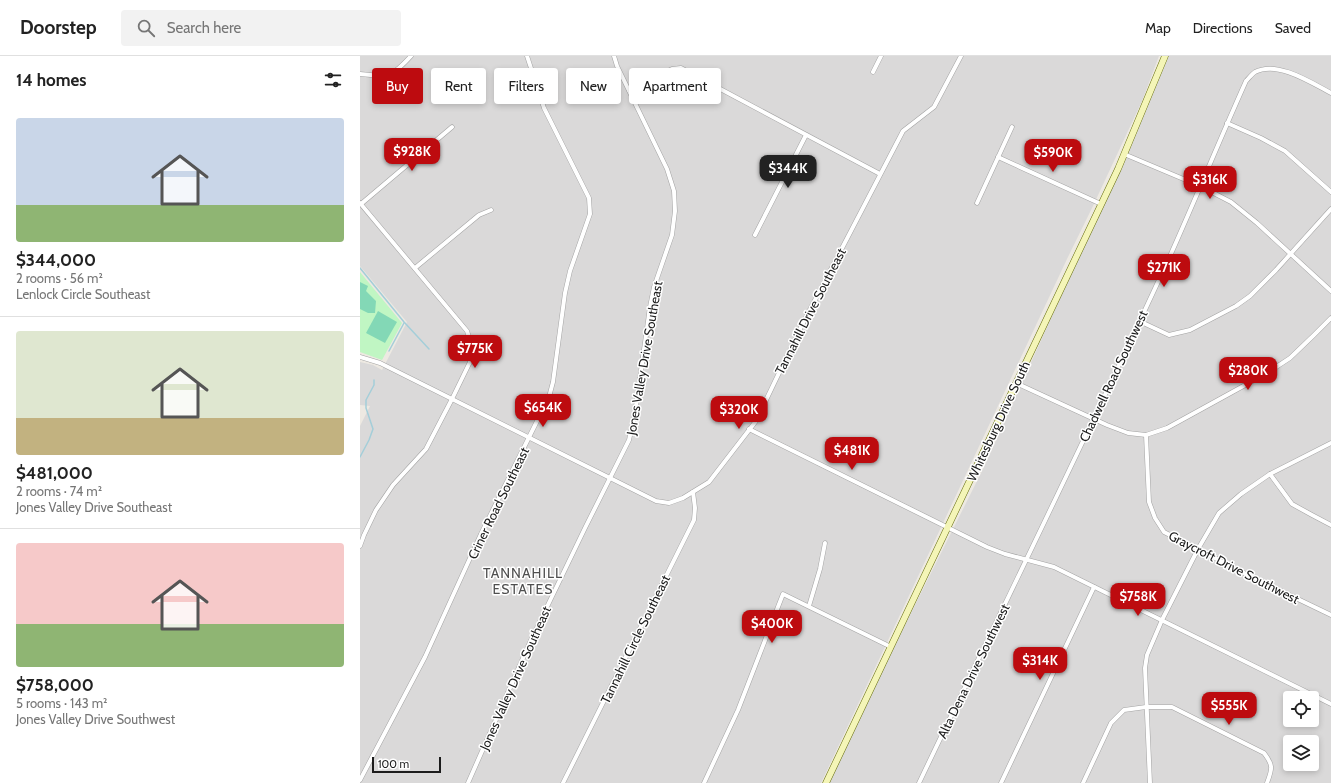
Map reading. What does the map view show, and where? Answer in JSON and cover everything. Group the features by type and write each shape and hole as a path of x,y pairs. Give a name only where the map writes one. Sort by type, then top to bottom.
{"main road":[{"name":"Whitesburg Drive South","path":"826,783 1101,204 1124,154 1165,56"}],"street":[{"path":"360,74 381,76 392,74 411,56"},
{"name":"Criner Road Southeast","path":"360,780 425,657 481,534 549,397 553,382 565,293 570,271 590,214 589,198 544,108 527,56"},
{"name":"Jones Valley Drive Southeast","path":"614,56 617,66 629,90"},
{"path":"872,72 881,56"},
{"name":"Tannahill Drive Southeast","path":"360,357 380,363 529,439 656,501 669,503 683,498 709,482 756,422 802,325 903,130 934,107 962,56"},
{"name":"Chadwell Road Southwest","path":"1027,559 1139,321 1246,81 1254,72 1269,68 1290,72 1331,93"},
{"path":"721,89 880,174"},
{"name":"Jones Valley Drive Southeast","path":"468,783 531,640 629,440 635,413 654,287 672,235 676,211 674,191 668,169 636,104"},
{"path":"1227,123 1261,138 1285,152 1331,192"},
{"path":"360,546 376,510 393,485 426,449 470,362 471,343 467,331 361,204 452,127"},
{"path":"977,203 1012,127"},
{"path":"755,235 806,135"},
{"path":"1124,154 1200,186 1231,202 1257,223 1331,291"},
{"path":"998,157 1101,204"},
{"path":"1139,321 1169,335 1190,330 1236,306 1250,296 1331,209"},
{"path":"415,268 479,215 491,210"},
{"path":"1016,383 1107,425 1128,433 1146,435 1167,428 1267,373 1290,358 1331,318"},
{"path":"749,429 987,547 1005,554 1054,567 1331,704"},
{"name":"Graycroft Drive Southwest","path":"1146,435 1149,502 1155,518 1164,532 1331,615"},
{"path":"1150,783 1145,668 1147,655 1162,620 1198,549 1218,513 1241,494 1270,474 1331,443"},
{"path":"1270,474 1292,504 1331,525"},
{"name":"Tannahill Circle Southeast","path":"564,783 694,520 695,508 693,492"},
{"path":"809,606 820,569 825,543"},
{"name":"Alta Dena Drive Southwest","path":"920,783 1027,559"},
{"path":"1001,783 1094,587"},
{"path":"704,783 738,710 783,594 891,647"},
{"path":"1082,783 1111,723 1124,710 1146,707 1172,707 1264,753 1270,761 1272,769 1267,783"}],"shaded area":[{"path":"360,56 1159,56 1142,101 821,783 360,783 360,426 370,406 360,405 360,362 373,365 382,370 407,322 360,266"},
{"path":"1169,56 1331,56 1331,783 826,783 985,465"}],"green space":[{"path":"360,272 402,323 382,360 360,352"},
{"path":"360,282 368,286 366,291 376,301 375,313 368,313 360,309"},
{"path":"378,311 397,322 385,343 366,333"}],"waterway":[{"path":"360,268 404,322 429,349"},
{"path":"389,351 404,323"},
{"path":"360,457 373,429 366,408 366,400 374,385 374,380"}],"district":[{"name":"TANNAHILL ESTATES","path":"523,582"}]}
